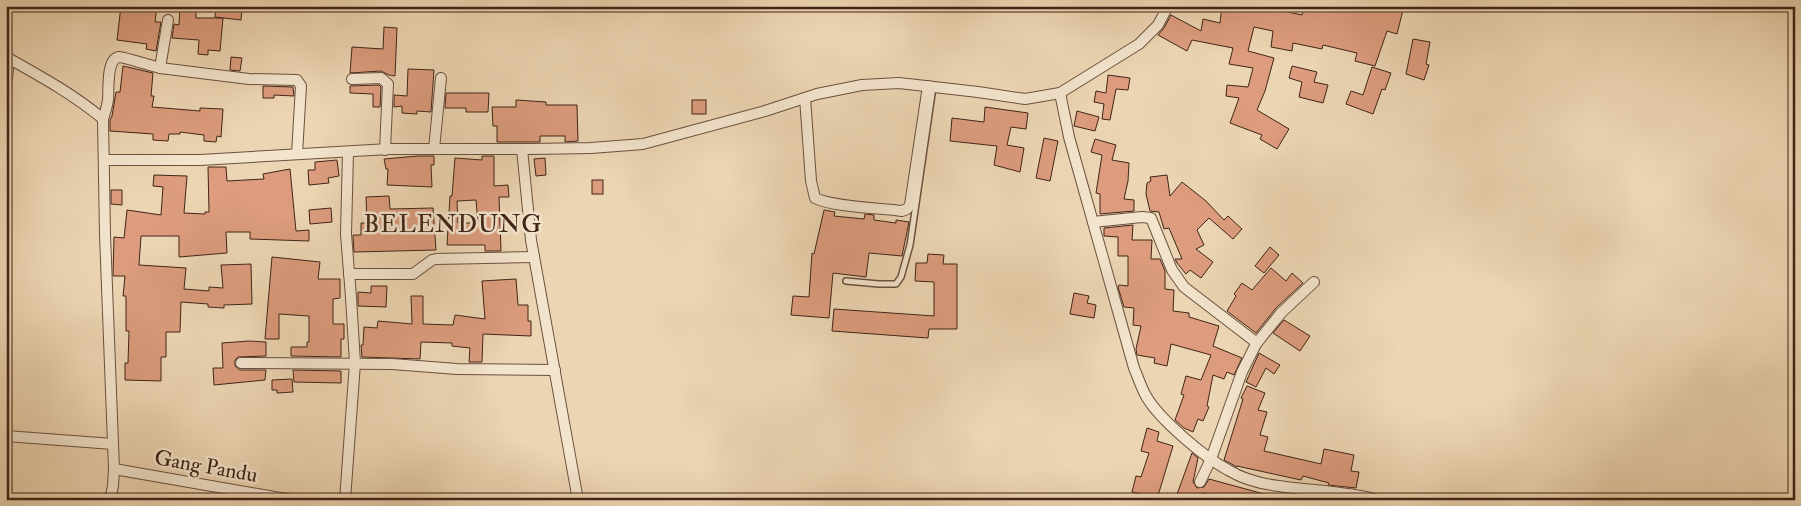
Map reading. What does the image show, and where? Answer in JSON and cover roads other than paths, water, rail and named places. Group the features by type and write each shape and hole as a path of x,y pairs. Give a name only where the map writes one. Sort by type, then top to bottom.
{"street":[{"path":"104,160 200,160 385,150 592,148 643,144 805,98 862,85 900,83 1026,99 1060,93 1139,44 1158,25 1168,6"},
{"path":"160,68 168,20"},
{"path":"110,500 114,486 114,469 105,245 103,119 108,100 110,67 113,60 119,57 160,68 249,79 297,80 301,86 297,154"},
{"path":"6,89 7,58 44,77 86,105 103,119"},
{"path":"352,79 381,78 385,79 388,84 385,150"},
{"path":"434,149 441,78"},
{"path":"805,98 811,182 815,198 821,202 902,211 910,205 931,87"},
{"path":"1060,93 1069,137 1134,368 1146,395 1155,409 1168,423 1211,459 1229,471 1278,486 1333,492 1378,500"},
{"path":"522,149 534,257 578,500"},
{"path":"345,500 354,363 346,234 348,152"},
{"path":"1093,222 1150,217 1172,270 1184,287 1257,343"},
{"path":"349,274 414,274 436,258 534,257"},
{"path":"1200,482 1211,459 1242,372 1257,343 1282,313 1314,282"},
{"path":"241,363 354,363 457,369 554,370"},
{"path":"6,436 113,444"},
{"name":"Gang Pandu","path":"114,469 292,500"}],"lane":[{"path":"846,281 896,284 902,277 910,245 931,87"}],"district":[{"name":"BELENDUNG","path":"453,224"}]}
